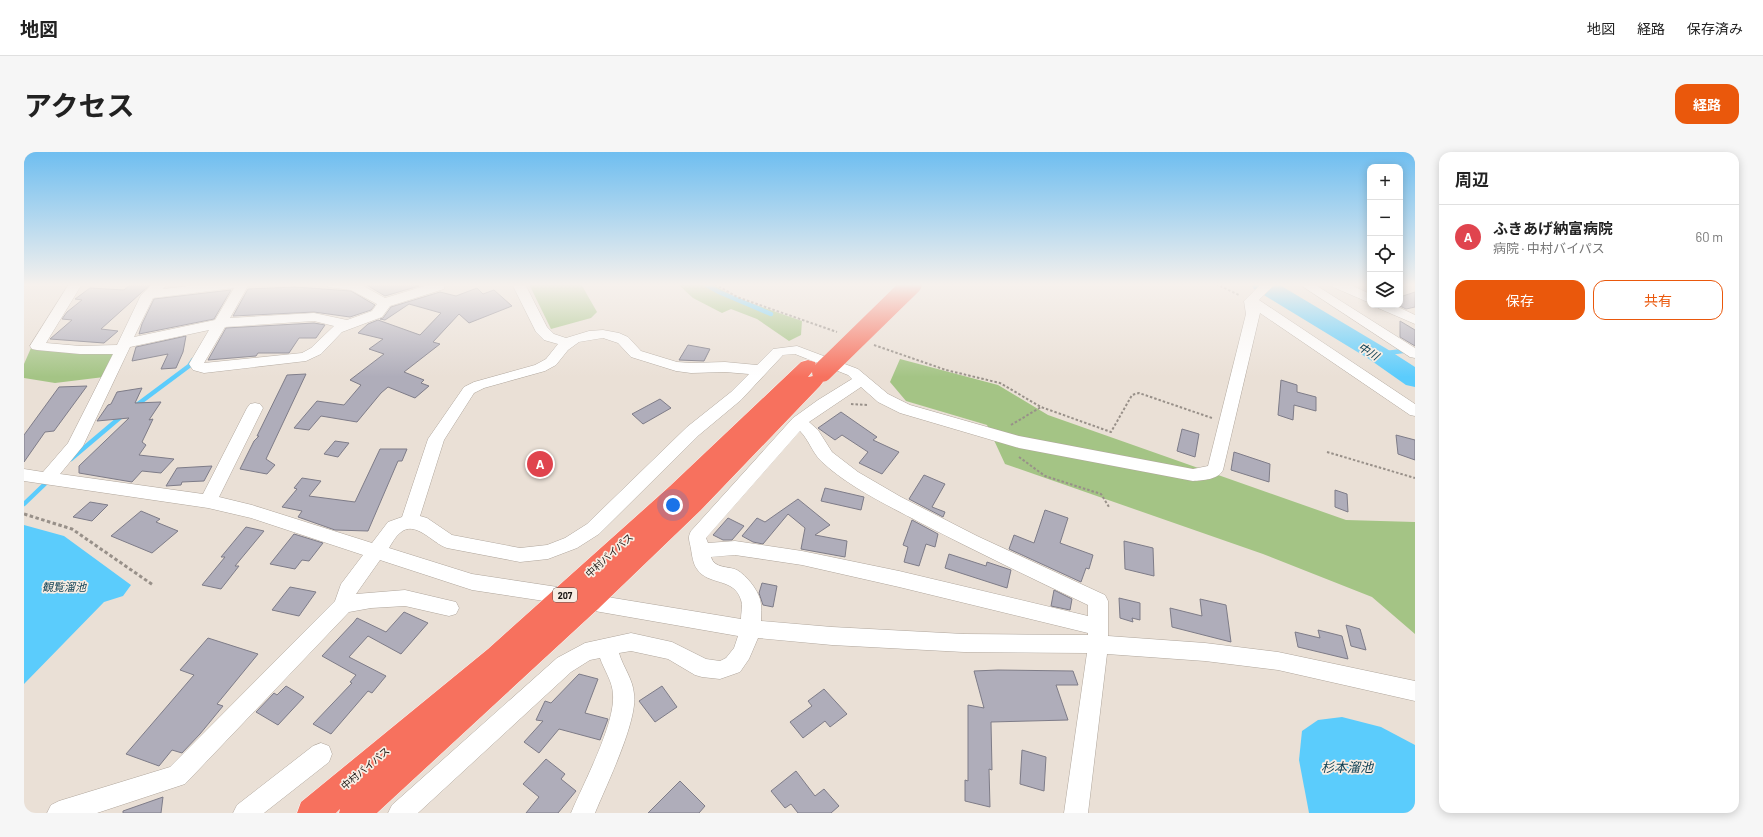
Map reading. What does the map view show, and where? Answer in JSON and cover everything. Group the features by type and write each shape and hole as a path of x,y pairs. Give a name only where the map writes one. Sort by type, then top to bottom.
{"highway":[{"name":"中村バイパス","path":"354,813 589,602 693,504 865,315"},
{"name":"中村バイパス","path":"312,813 497,657 678,492 877,315"}],"street":[{"path":"57,315 37,346 80,350 123,346 221,322 314,318 349,325"},
{"path":"51,479 75,446 138,315"},
{"path":"225,315 196,364 198,367 204,368 306,357 316,351 337,329 374,315"},
{"path":"534,315 541,329 549,337 568,343"},
{"path":"59,813 177,776 343,605 348,590 394,527 409,521 422,523 447,541 520,555 548,552 571,543 593,529 693,432 736,396 778,352 797,350 853,372 883,398 905,409 1019,442 1193,475 1208,473 1215,470 1253,315"},
{"path":"1272,315 1415,411"},
{"path":"1353,315 1415,354"},
{"path":"1404,315 1415,320"},
{"path":"409,521 436,439 469,390 479,385 540,368 551,362 568,343 589,335 603,334 614,336 623,340 636,354 676,366 691,368 725,367 760,370"},
{"path":"400,813 564,665 585,652 631,642 651,645 672,651 702,668 720,670 733,665 742,653 751,629 751,600 743,586 731,576 712,572 704,565 697,536 799,422 823,404 862,379"},
{"path":"208,501 255,408"},
{"path":"799,422 812,434 826,456 852,476 895,502 971,541 1098,601 1098,635 1076,813"},
{"path":"24,475 208,501 252,512 472,582 564,596 589,602 751,629 832,636 964,643 1098,635"},
{"path":"700,551 735,548 802,558 899,579 1098,635 1205,652 1278,661 1415,690"},
{"path":"343,605 371,600 405,598 449,608"},
{"path":"583,813 622,714 624,696 620,676 609,657 608,646"},
{"path":"245,813 321,754"}],"path":[{"path":"789,315 841,333"},
{"path":"871,344 946,370 1000,383 1041,406 1111,432 1132,395 1139,393 1226,423"},
{"path":"823,404 861,404 876,406"},
{"path":"1327,452 1415,478"},
{"path":"25,514 72,529 153,585"}],"green space":[{"path":"544,315 594,315 591,318 551,329"},
{"path":"746,315 784,315 802,321 801,335 789,341 757,319"},
{"path":"31,348 82,353 115,352 104,377 55,383 24,378 24,364"},
{"path":"900,359 998,385 1048,415 1346,520 1415,522 1415,634 1372,597 1263,554 1005,464 987,425 906,401 890,382"}],"water":[{"name":"観覧溜池","path":"24,525 64,536 131,585 123,596 104,602 24,684"},
{"name":"杉本溜池","path":"1342,717 1381,727 1415,745 1415,813 1309,813 1299,760 1302,731 1318,720"}],"building":[{"path":"65,315 117,315 101,329 118,331 104,343 50,339 72,320 62,319"},
{"path":"146,315 216,315 214,319 139,334"},
{"path":"234,315 256,315 233,316"},
{"path":"334,315 356,315 350,317"},
{"path":"385,315 393,315 385,320 380,319"},
{"path":"439,315 458,315 433,342 440,344 404,372 424,380 421,383 429,386 415,398 388,387 381,393 357,422 321,416 309,430 294,428 317,401 344,405 361,385 350,380 384,354 369,349 383,339 358,333 368,324 378,320 420,335"},
{"path":"460,315 490,315 469,323"},
{"path":"1400,321 1415,330 1415,346 1400,337"},
{"path":"314,323 325,325 316,338 299,338 289,353 258,353 256,356 208,360 226,328"},
{"path":"186,336 183,352 176,368 161,369 168,354 132,361 136,347"},
{"path":"688,345 710,349 704,361 679,360"},
{"path":"306,374 266,459 275,465 267,474 240,469 254,441 259,436 257,436 287,375"},
{"path":"1281,380 1297,385 1297,392 1316,397 1316,411 1294,405 1293,420 1278,415"},
{"path":"87,386 54,431 45,432 24,462 24,435 59,387"},
{"path":"142,388 135,403 161,402 149,420 153,419 142,442 146,445 139,455 174,459 161,473 142,471 132,482 79,473 79,466 129,418 97,421 108,405 111,404 117,392"},
{"path":"660,399 671,408 643,424 632,414"},
{"path":"841,412 877,437 873,440 899,452 882,474 859,463 868,452 842,435 835,440 818,428"},
{"path":"1182,429 1199,434 1195,457 1177,451"},
{"path":"1396,435 1415,440 1415,460 1398,454"},
{"path":"335,441 349,443 338,457 324,454"},
{"path":"380,449 407,449 402,461 398,461 368,531 335,530 298,517 302,511 282,507 297,489 294,488 302,478 321,481 309,496 355,502"},
{"path":"1234,452 1270,464 1269,482 1231,470"},
{"path":"212,466 204,481 182,482 181,485 166,486 177,468"},
{"path":"924,475 945,484 932,507 945,512 943,517 909,499"},
{"path":"825,488 864,497 861,510 821,501"},
{"path":"1335,490 1347,494 1348,512 1335,507"},
{"path":"798,499 830,525 815,535 847,541 845,557 801,549 805,528 788,514 763,544 753,542 742,536 757,518 765,522"},
{"path":"90,502 108,505 92,521 73,517"},
{"path":"1045,510 1068,518 1060,543 1093,555 1089,569 1086,568 1081,582 1009,549 1014,535 1034,543"},
{"path":"141,511 160,519 156,522 178,531 152,553 111,536"},
{"path":"728,518 744,526 732,540 723,540 713,535"},
{"path":"912,520 938,534 935,547 926,544 919,566 904,562 908,547 903,545"},
{"path":"246,527 264,531 235,566 239,566 221,589 202,585 225,557 221,557"},
{"path":"294,534 323,543 309,561 302,560 295,569 270,564"},
{"path":"1124,541 1153,548 1154,576 1125,569"},
{"path":"949,554 986,566 987,562 1011,570 1007,588 945,568"},
{"path":"762,583 777,586 773,607 763,605 759,593"},
{"path":"290,587 316,592 299,616 272,610"},
{"path":"1054,590 1072,599 1070,610 1051,606"},
{"path":"1119,598 1140,603 1140,620 1132,618 1133,622 1120,618"},
{"path":"1200,599 1226,605 1231,642 1172,627 1170,608 1202,616"},
{"path":"404,612 428,623 401,654 368,636 349,657 386,676 372,693 368,691 331,734 313,724 352,683 350,682 356,675 322,656 357,618 386,632"},
{"path":"1346,625 1360,629 1366,650 1351,646"},
{"path":"1318,630 1342,636 1348,659 1298,647 1295,632 1320,638"},
{"path":"208,638 258,654 217,704 223,706 182,753 172,750 159,766 126,754 194,675 180,670"},
{"path":"974,671 1073,671 1078,685 1056,685 1068,720 991,722 992,770 989,769 990,807 965,801 965,780 968,781 968,705 984,708"},
{"path":"579,674 598,679 585,713 608,719 600,740 559,729 539,753 524,742 543,721 536,720 545,701 551,703"},
{"path":"286,686 304,697 278,725 256,712 274,693 277,695"},
{"path":"662,686 677,707 655,722 639,701"},
{"path":"824,689 847,714 830,727 825,721 803,738 790,722 812,706 808,701"},
{"path":"1022,750 1046,757 1044,791 1020,784"},
{"path":"546,759 565,774 561,779 576,791 558,813 526,813 539,797 523,784"},
{"path":"796,771 815,796 824,789 839,806 831,813 798,813 791,804 785,808 771,791"},
{"path":"680,781 705,806 699,813 648,813"},
{"path":"163,797 161,813 123,813 123,811"}],"waterway":[{"name":"中川","path":"1313,315 1378,354 1415,379"},
{"path":"1378,354 1403,351"},
{"path":"134,407 189,366 193,360"},
{"path":"71,459 123,415"},
{"path":"24,504 49,480"}],"place":[{"name":"ふきあげ納富病院","path":"540,464"}]}
